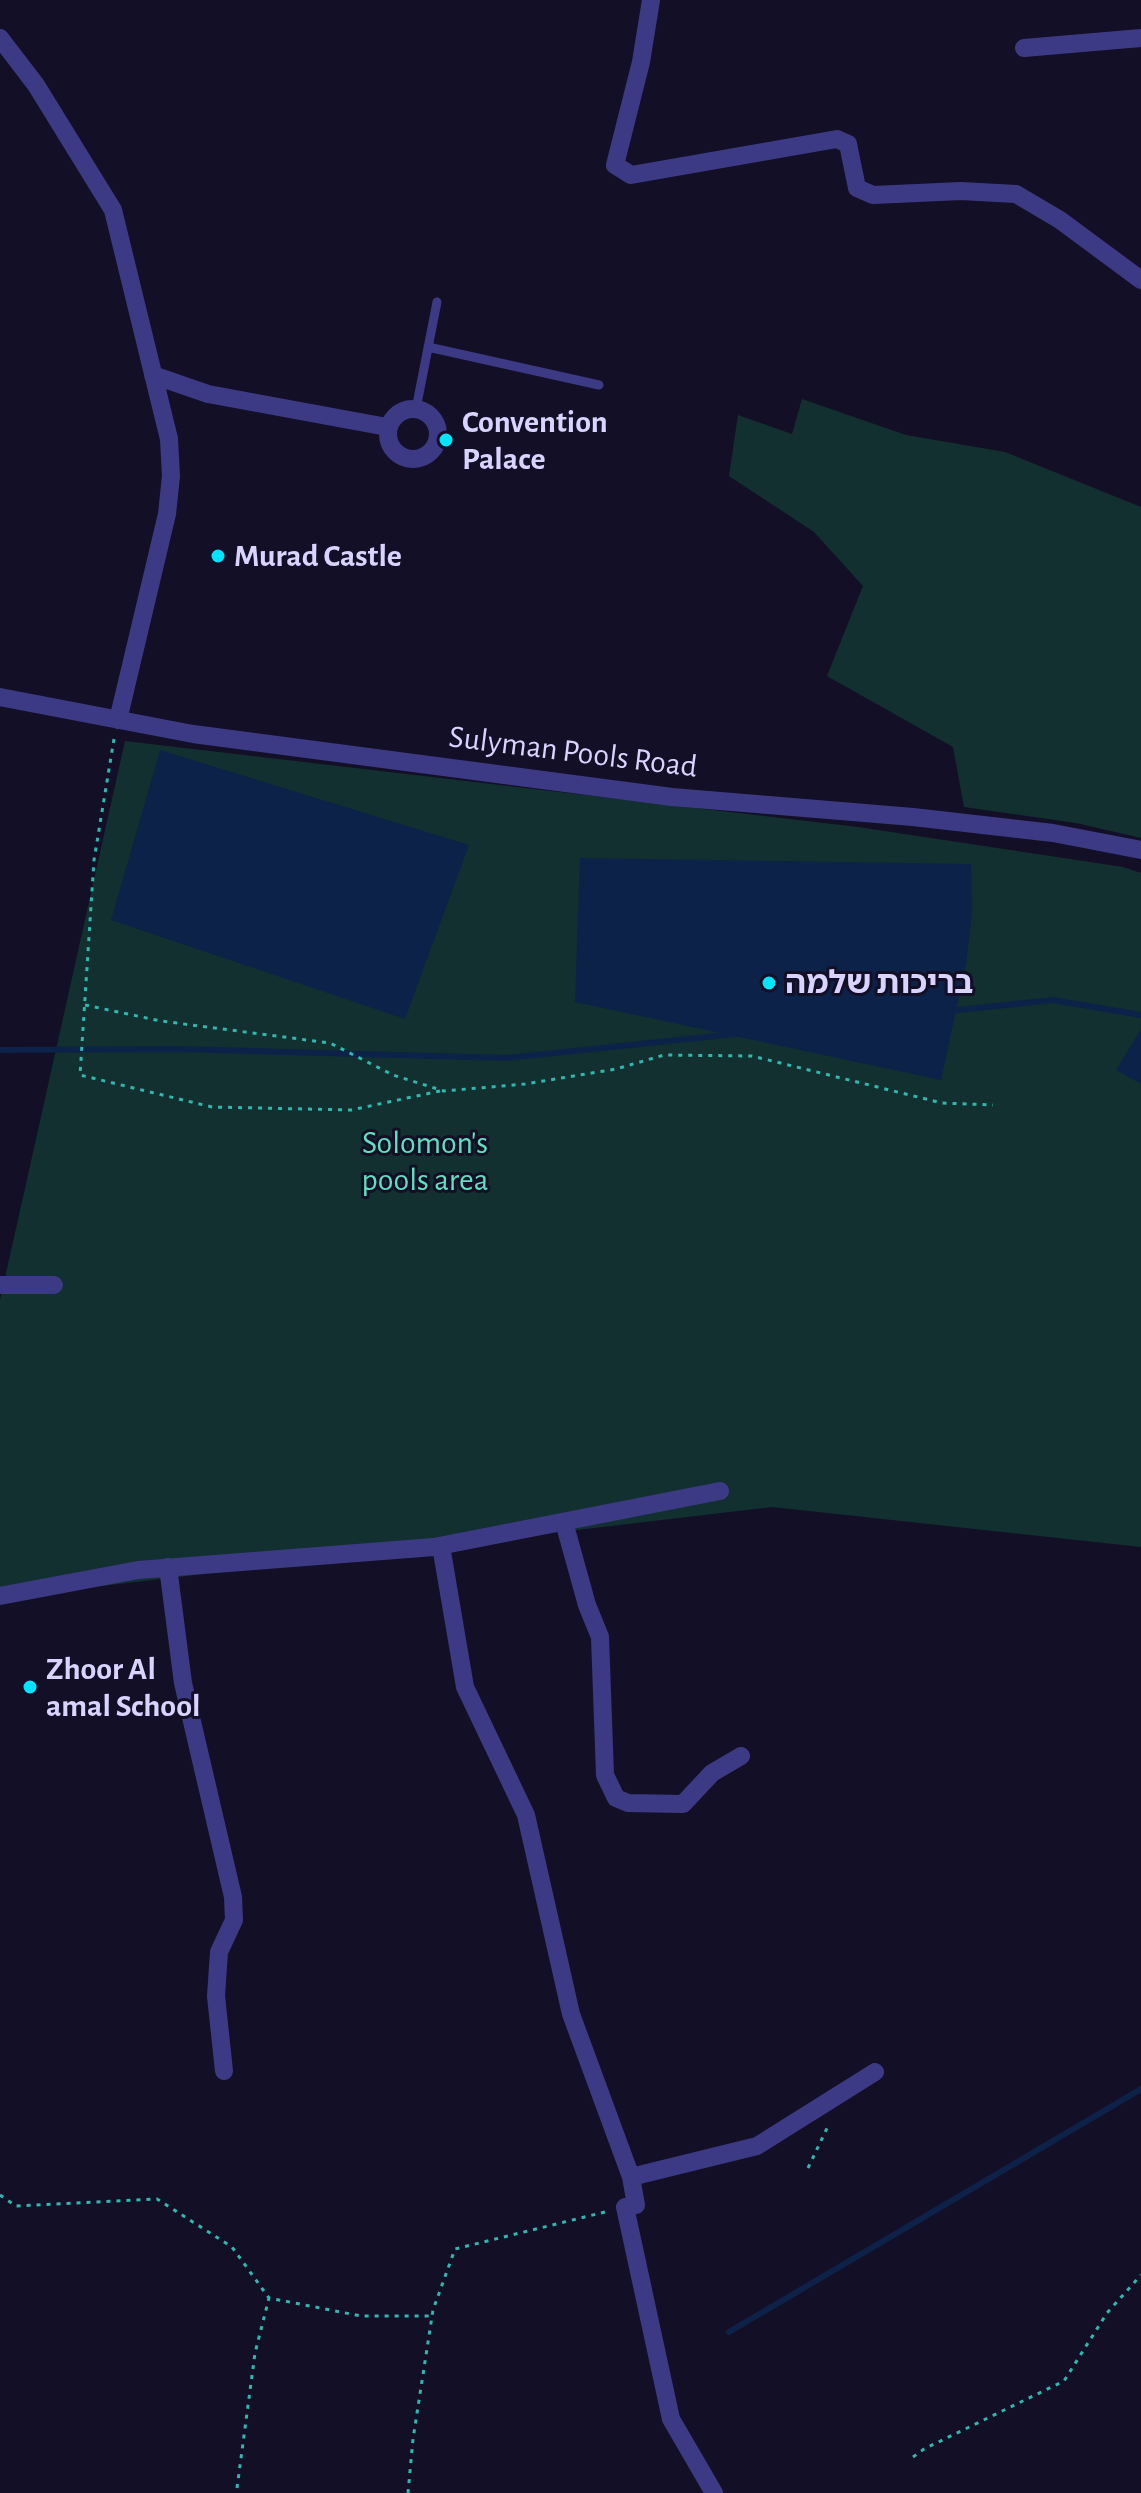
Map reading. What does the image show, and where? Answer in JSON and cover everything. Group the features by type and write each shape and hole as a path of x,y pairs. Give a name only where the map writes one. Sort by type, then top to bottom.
{"street":[{"path":"651,0 641,62 615,165 631,175 837,139 848,144 857,188 873,195 961,191 1016,194 1060,220 1141,280"},
{"path":"0,38 36,85 113,210 169,439 171,476 167,514 118,720"},
{"path":"1024,48 1141,38"},
{"path":"153,375 208,394 387,427"},
{"path":"416,409 431,416 438,430 436,445 425,456 409,459 401,456 389,443 387,427 399,412 416,409"},
{"name":"Sulyman Pools Road","path":"0,697 193,734 672,797 944,820 1053,833 1141,850"},
{"path":"0,1285 54,1285"},
{"path":"0,1596 138,1570 441,1546 720,1491"},
{"path":"564,1522 587,1605 600,1637 605,1775 616,1798 628,1803 683,1804 712,1773 741,1756"},
{"path":"441,1546 465,1687 526,1815 571,2014 631,2177 636,2205 625,2207 671,2419 714,2493"},
{"path":"168,1567 183,1683 233,1897 234,1920 219,1952 216,1996 224,2071"},
{"path":"631,2177 757,2146 875,2072"}],"lane":[{"path":"416,409 437,302"},
{"path":"428,347 599,385"}],"path":[{"path":"118,720 94,860 80,1075 212,1107 351,1110 444,1091 525,1084 616,1069 664,1055 752,1056 942,1103 993,1105"},
{"path":"85,1005 161,1021 330,1043 393,1075 444,1091"},
{"path":"808,2168 840,2094"},
{"path":"0,2195 16,2206 157,2199 232,2247 269,2298 361,2316 432,2316"},
{"path":"408,2493 432,2316 455,2249 625,2207"},
{"path":"913,2457 1064,2381 1107,2313 1141,2275"},
{"path":"237,2488 255,2353 269,2298"}],"green space":[{"path":"802,399 906,435 1005,452 1141,507 1141,838 1076,823 964,807 953,747 827,676 863,586 814,532 729,476 738,415 792,434"},
{"name":"Solomon's pools area","path":"125,741 858,827 1123,867 1141,873 1141,1547 772,1507 0,1598 0,1300"}],"water":[{"path":"160,750 469,845 405,1019 111,920"},
{"name":"בריכות שלמה","path":"580,858 971,864 972,913 966,964 941,1080 575,1002"},
{"path":"1141,1029 1141,1084 1116,1070"}],"waterway":[{"path":"949,1011 1053,1000 1141,1015"},
{"path":"0,1050 179,1049 507,1058 735,1034"},
{"path":"729,2332 1141,2089"}],"place":[{"name":"Convention Palace","path":"446,440"},
{"name":"Murad Castle","path":"218,556"},
{"name":"בריכות שלמה","path":"769,983"},
{"name":"Zhoor Al amal School","path":"30,1687"}]}
